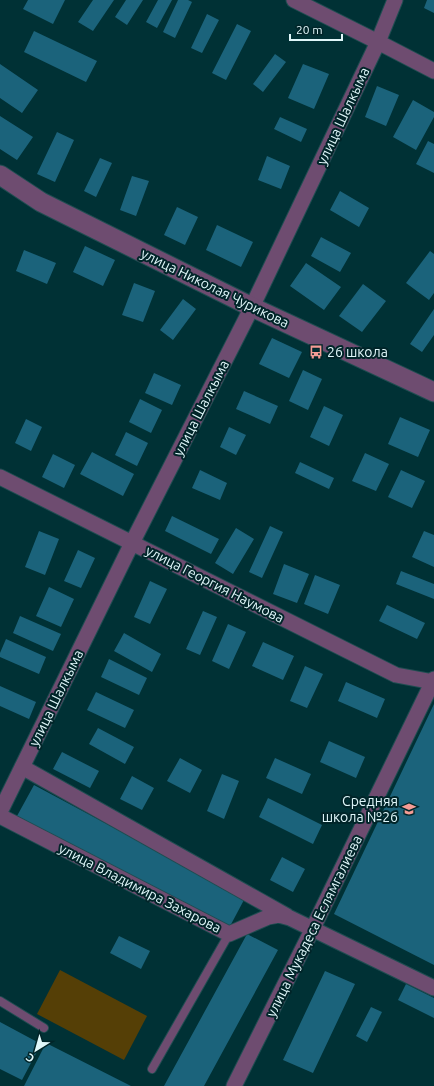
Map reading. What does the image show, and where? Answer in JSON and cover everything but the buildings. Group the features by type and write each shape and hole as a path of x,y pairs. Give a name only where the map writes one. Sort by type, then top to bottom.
{"street":[{"path":"294,0 434,71"},
{"name":"улица Шалкыма","path":"0,812 5,792 22,767 132,543 252,307 378,42 395,0"},
{"name":"улица Николая Чурикова","path":"0,174 41,202 252,307 434,392"},
{"name":"улица Георгия Наумова","path":"0,477 396,675 433,680"},
{"name":"улица Мукадеса Еслямгалиева","path":"234,1086 313,928 433,680"},
{"path":"22,767 290,918"},
{"name":"улица Владимира Захарова","path":"0,816 229,934 268,917 278,915 290,918 434,988"}],"lane":[{"path":"152,1069 229,934"},
{"path":"0,1001 44,1028"}],"shaded area":[{"path":"60,970 147,1016 124,1060 37,1014"}],"place":[{"name":"26 школа","path":"316,352"},
{"name":"Средняя школа №26","path":"409,809"}]}
